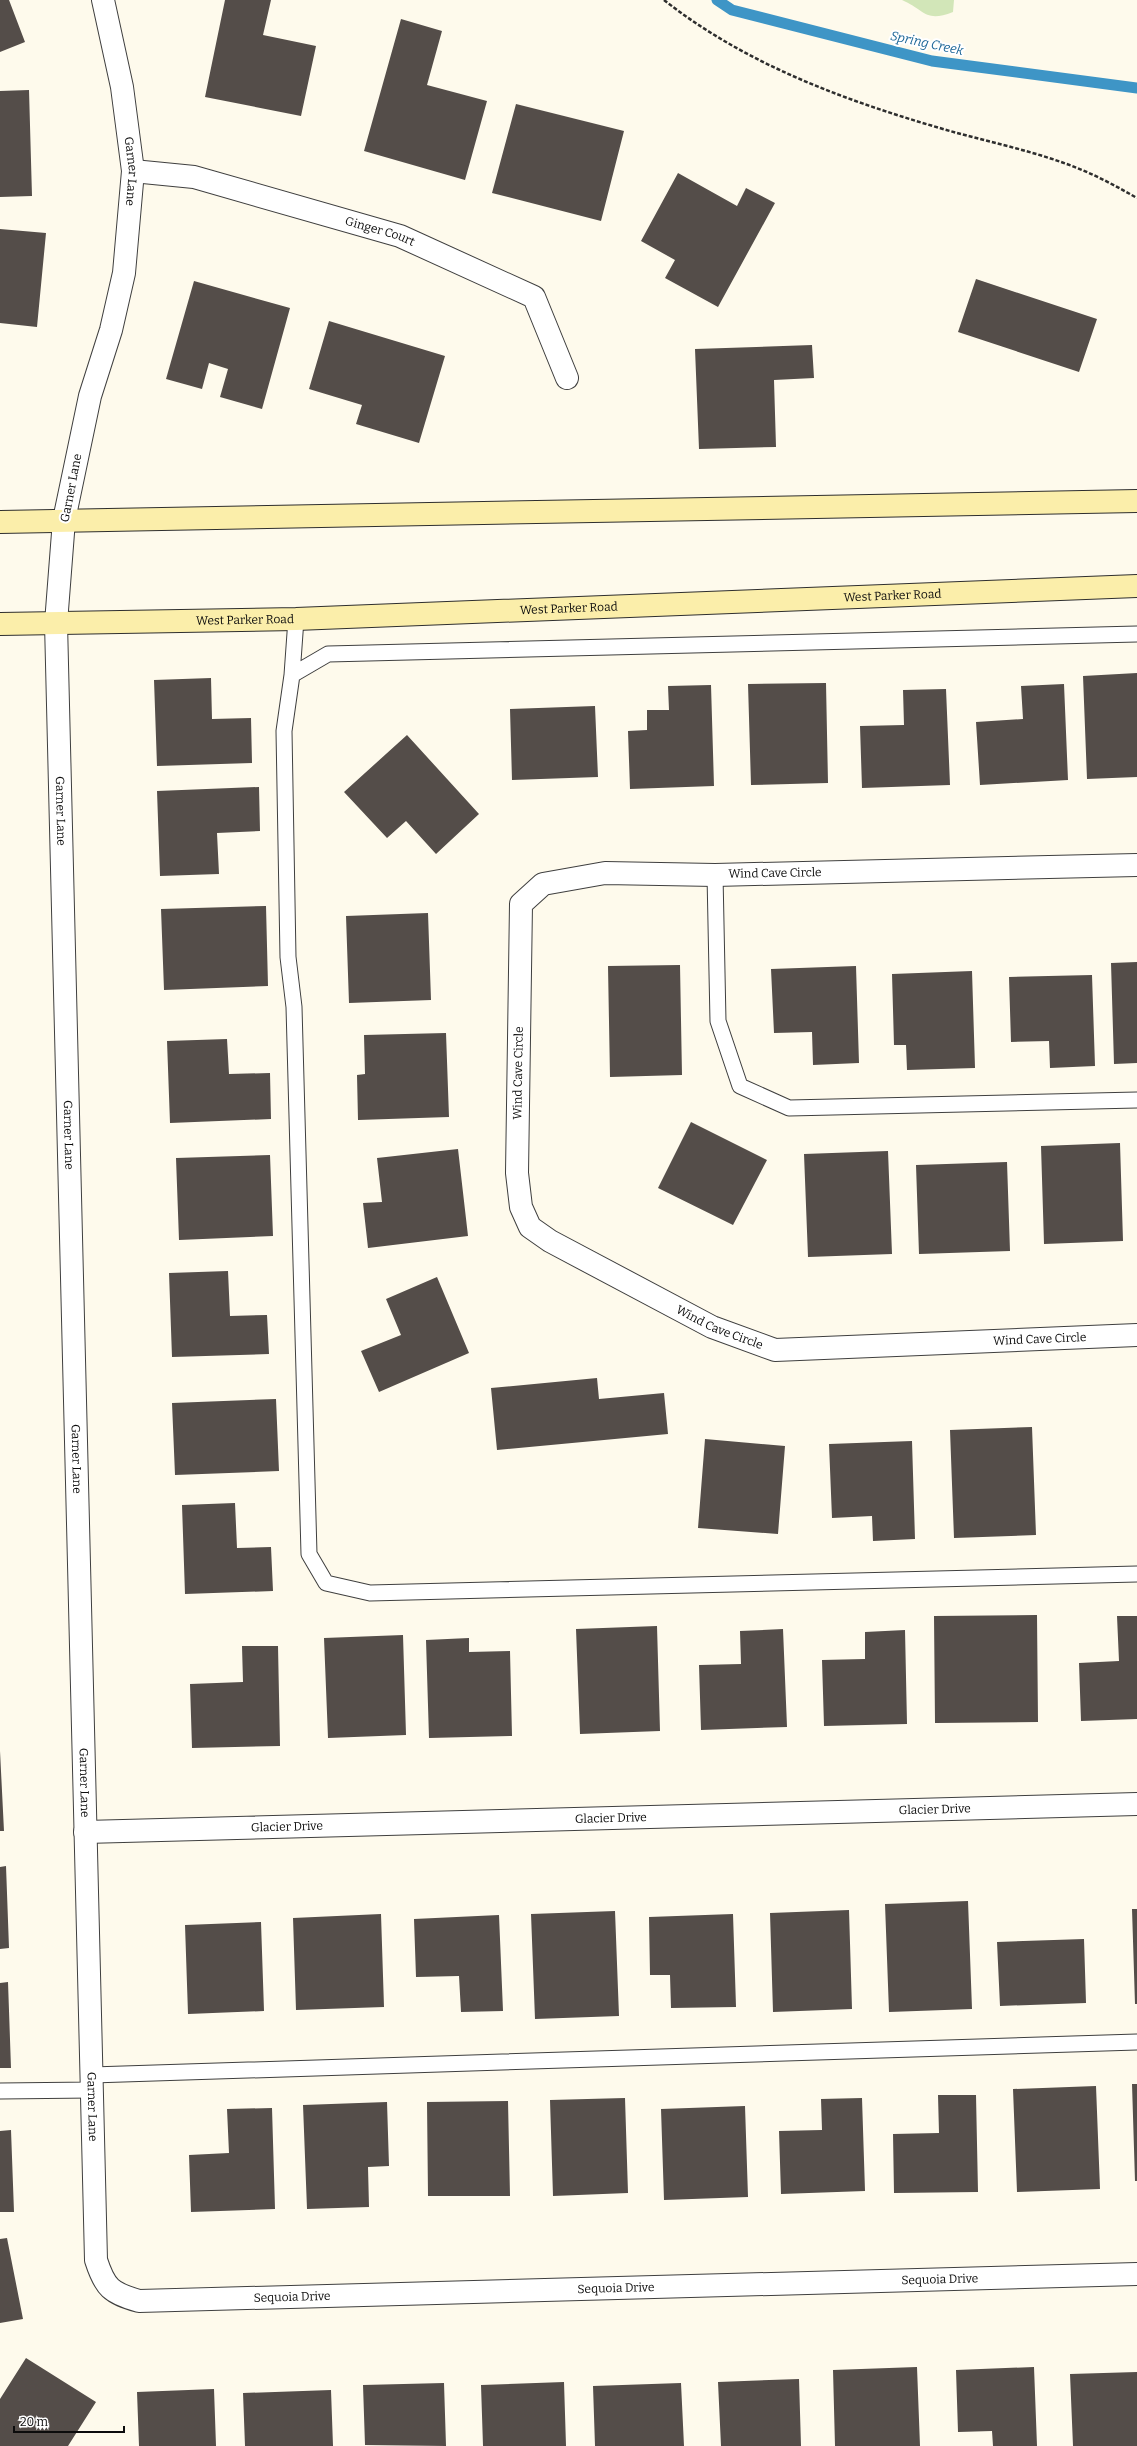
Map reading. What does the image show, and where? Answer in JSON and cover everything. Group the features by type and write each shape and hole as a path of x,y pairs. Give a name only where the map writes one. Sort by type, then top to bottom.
{"main road":[{"path":"0,522 1137,501"},
{"name":"West Parker Road","path":"0,624 296,619 1137,586"}],"street":[{"name":"Garner Lane","path":"103,0 122,87 133,171 124,273 111,330 90,396 64,520 56,623 96,2260 103,2279"},
{"name":"Ginger Court","path":"133,171 194,177 400,236 534,297 567,378"},
{"name":"Wind Cave Circle","path":"1137,865 715,875 605,873 543,884 521,904 517,1173 522,1207 530,1227 550,1242 712,1328 775,1350 1137,1336"},
{"name":"Glacier Drive","path":"85,1832 1137,1804"},
{"name":"Sequoia Drive","path":"103,2279 118,2295 139,2301 1137,2274"}],"lane":[{"path":"296,619 292,675 284,731 288,957 294,1007 308,1546 309,1554 326,1584 370,1593 1137,1574"},
{"path":"292,675 328,654 1137,634"},
{"path":"715,875 718,1021 740,1086 789,1108 1137,1100"},
{"path":"0,2091 92,2082 1137,2042"}],"path":[{"path":"664,0 692,22 780,72 891,113 1028,152 1081,170 1137,198"}],"green space":[{"path":"902,0 954,0 953,12 944,15 931,16"}],"building":[{"path":"0,0 9,0 25,42 0,52"},
{"path":"225,0 271,0 263,35 316,46 301,116 205,97"},
{"path":"401,19 442,31 427,85 487,101 465,180 364,151"},
{"path":"29,90 32,196 0,197 0,91"},
{"path":"516,104 624,131 601,221 492,193"},
{"path":"678,173 737,206 746,188 775,203 718,307 665,278 675,260 641,241"},
{"path":"0,229 46,233 37,327 0,323"},
{"path":"976,279 1097,319 1079,372 958,332"},
{"path":"194,281 290,308 262,409 220,397 228,369 209,363 202,389 166,379"},
{"path":"329,321 445,356 419,443 356,424 362,405 309,389"},
{"path":"812,345 814,378 774,380 776,447 699,449 695,349"},
{"path":"1137,673 1137,777 1087,779 1083,676"},
{"path":"211,678 212,719 251,718 252,763 157,766 154,680"},
{"path":"826,683 828,783 751,785 748,684"},
{"path":"1064,684 1068,780 980,785 976,722 1023,719 1021,686"},
{"path":"711,685 714,786 630,789 628,731 647,730 647,710 669,710 668,686"},
{"path":"946,689 950,785 862,788 860,726 904,725 903,690"},
{"path":"595,706 598,777 512,780 510,709"},
{"path":"407,735 479,814 436,854 406,821 387,838 344,792"},
{"path":"259,787 260,831 217,833 219,874 160,876 157,791"},
{"path":"266,906 268,986 164,990 161,909"},
{"path":"428,913 431,1000 349,1003 346,916"},
{"path":"1137,962 1137,1063 1114,1064 1111,963"},
{"path":"680,965 682,1075 610,1077 608,966"},
{"path":"856,966 859,1063 813,1065 812,1032 774,1033 771,969"},
{"path":"972,971 975,1068 907,1070 906,1045 894,1045 892,974"},
{"path":"1092,975 1095,1066 1050,1068 1049,1041 1011,1042 1009,977"},
{"path":"446,1033 449,1117 358,1120 357,1075 365,1074 364,1035"},
{"path":"227,1039 229,1074 270,1073 271,1119 170,1123 167,1041"},
{"path":"691,1122 767,1160 733,1225 658,1188"},
{"path":"1120,1143 1123,1241 1044,1244 1041,1146"},
{"path":"458,1149 468,1236 368,1248 363,1203 382,1202 377,1158"},
{"path":"888,1151 892,1254 808,1257 804,1154"},
{"path":"270,1155 273,1236 179,1240 176,1158"},
{"path":"1007,1162 1010,1251 919,1254 916,1165"},
{"path":"228,1271 230,1316 267,1315 269,1354 172,1357 169,1273"},
{"path":"437,1277 469,1353 379,1392 361,1351 401,1335 386,1299"},
{"path":"597,1378 599,1399 664,1393 668,1434 497,1450 491,1388"},
{"path":"276,1399 279,1471 175,1475 172,1403"},
{"path":"1032,1427 1036,1535 954,1538 950,1430"},
{"path":"705,1439 785,1446 778,1534 698,1528"},
{"path":"912,1441 915,1539 873,1541 872,1516 832,1518 829,1444"},
{"path":"235,1503 237,1548 271,1547 273,1591 185,1594 182,1505"},
{"path":"1037,1615 1038,1722 935,1723 934,1616"},
{"path":"1117,1616 1137,1616 1137,1719 1081,1721 1079,1663 1119,1661"},
{"path":"657,1626 660,1731 580,1734 576,1629"},
{"path":"783,1629 787,1727 701,1730 699,1665 741,1664 740,1631"},
{"path":"905,1630 907,1724 824,1726 822,1660 865,1659 865,1632"},
{"path":"403,1635 406,1735 328,1738 324,1638"},
{"path":"469,1638 469,1652 510,1651 512,1736 429,1738 426,1640"},
{"path":"242,1646 278,1646 280,1746 192,1748 190,1684 243,1682"},
{"path":"0,1751 4,1831 0,1831"},
{"path":"6,1866 9,1948 0,1949 0,1867"},
{"path":"968,1901 972,2009 889,2012 885,1904"},
{"path":"1132,1909 1137,1909 1137,2004 1135,2004"},
{"path":"849,1910 852,2009 773,2012 770,1913"},
{"path":"615,1911 619,2016 535,2019 531,1914"},
{"path":"381,1914 384,2007 296,2010 293,1918"},
{"path":"733,1914 736,2007 671,2008 670,1975 650,1975 649,1917"},
{"path":"499,1915 503,2011 461,2012 459,1976 416,1977 414,1919"},
{"path":"261,1922 264,2011 188,2014 185,1925"},
{"path":"1084,1939 1086,2003 1000,2006 997,1942"},
{"path":"8,1982 11,2068 0,2068 0,1983"},
{"path":"1132,2084 1137,2084 1137,2181 1135,2181"},
{"path":"1096,2086 1100,2189 1017,2192 1013,2089"},
{"path":"938,2095 976,2095 978,2192 894,2193 893,2134 939,2133"},
{"path":"625,2098 628,2193 553,2196 550,2100"},
{"path":"862,2098 865,2191 781,2194 779,2131 822,2130 821,2099"},
{"path":"508,2101 510,2196 428,2196 427,2102"},
{"path":"387,2102 389,2166 368,2167 369,2207 307,2209 303,2105"},
{"path":"745,2106 748,2197 664,2200 661,2109"},
{"path":"272,2108 275,2209 191,2212 189,2155 229,2153 227,2109"},
{"path":"11,2130 14,2212 0,2212 0,2131"},
{"path":"7,2238 23,2319 0,2323 0,2239"},
{"path":"26,2358 96,2402 68,2446 0,2446 0,2399"},
{"path":"917,2367 920,2446 835,2446 833,2370"},
{"path":"1034,2367 1037,2446 993,2446 992,2431 958,2432 956,2370"},
{"path":"1137,2372 1137,2446 1073,2446 1070,2374"},
{"path":"799,2379 801,2446 721,2446 718,2382"},
{"path":"564,2382 566,2446 483,2446 481,2385"},
{"path":"444,2383 446,2446 365,2445 363,2385"},
{"path":"681,2383 684,2446 595,2446 593,2386"},
{"path":"214,2389 216,2446 139,2446 137,2392"},
{"path":"331,2390 333,2446 245,2446 243,2393"}],"waterway":[{"name":"Spring Creek","path":"717,0 732,10 932,61 1137,88"}]}
